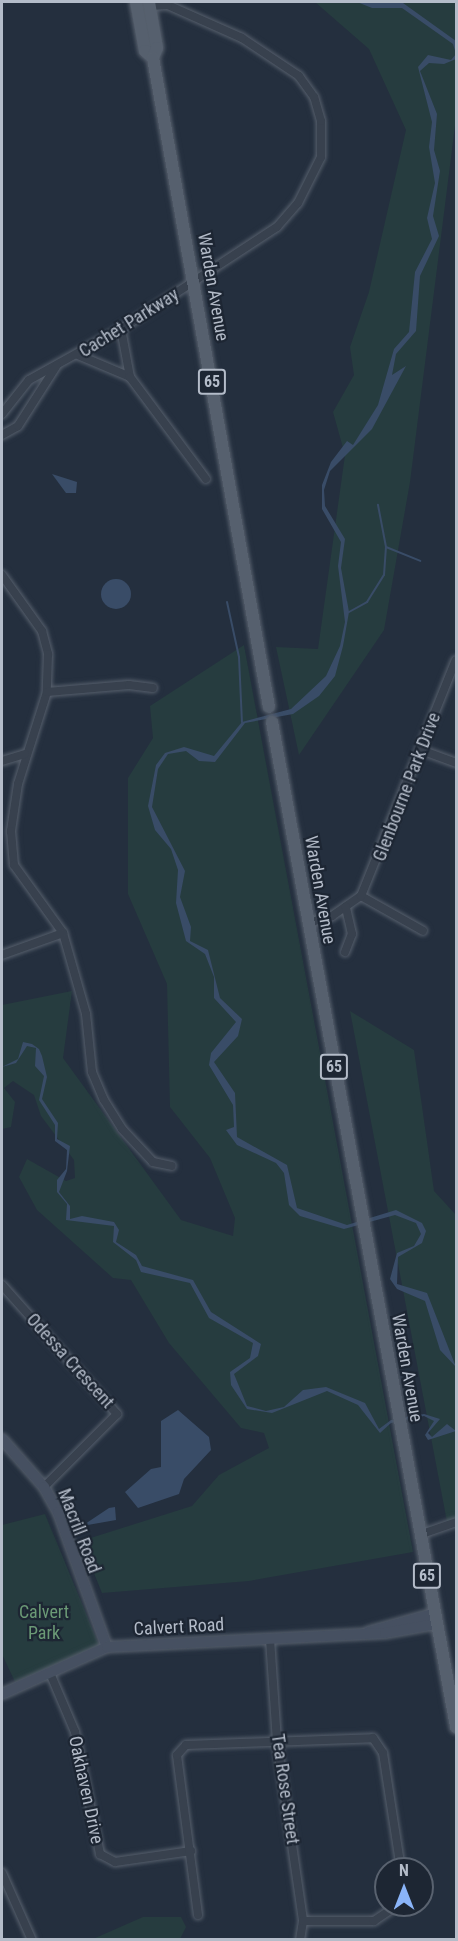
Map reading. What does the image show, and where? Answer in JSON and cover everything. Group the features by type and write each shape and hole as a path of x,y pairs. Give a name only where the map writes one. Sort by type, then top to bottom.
{"main road":[{"name":"Warden Avenue","path":"136,2 145,51 153,58"},
{"name":"Warden Avenue","path":"149,4 157,48 153,58 269,707"},
{"name":"Warden Avenue","path":"272,722 434,1619 456,1727"}],"street":[{"name":"Cachet Parkway","path":"2,414 29,380 78,355 121,329 277,227 298,203 321,157 321,121 314,97 299,76 242,38 168,5 149,4"},
{"path":"121,329 130,376 206,479"},
{"path":"78,355 130,376"},
{"name":"Cachet Parkway","path":"2,435 18,426 57,364"},
{"path":"2,575 42,631 47,692 25,754 11,831 14,865 63,933 86,1014 92,1072 104,1100 122,1130 153,1162 171,1166"},
{"name":"Glenbourne Park Drive","path":"361,896 456,660"},
{"path":"47,692 129,685 153,688"},
{"name":"Warden Avenue","path":"269,707 272,722"},
{"path":"421,750 456,763"},
{"path":"2,761 25,754"},
{"path":"308,923 346,907 361,896 423,931"},
{"path":"345,952 352,934 346,907"},
{"path":"2,956 63,933"},
{"name":"Odessa Crescent","path":"2,1285 117,1414 44,1486"},
{"name":"Macrill Road","path":"2,1439 44,1486 107,1647"},
{"path":"419,1535 456,1522"},
{"name":"Calvert Road","path":"2,1694 107,1647 367,1632 434,1619"},
{"name":"Tea Rose Street","path":"270,1639 277,1742 303,1921 300,1940"},
{"name":"Oakhaven Drive","path":"50,1673 77,1740 100,1854 115,1862 191,1851"},
{"path":"198,1915 177,1755 186,1745 372,1738 383,1753 399,1857"},
{"path":"2,1873 32,1940"},
{"path":"303,1921 374,1921 380,1917"}],"green space":[{"path":"315,2 456,2 456,118 410,482 384,630 299,755 276,647 318,649 345,455 333,412 354,375 350,347 369,292 406,130 369,49"},
{"path":"244,645 413,1552 249,1581 102,1593 81,1541 192,1506 219,1475 269,1448 264,1433 241,1428 169,1343 131,1280 113,1278 37,1210 19,1177 27,1159 66,1181 75,1178 74,1160 41,1116 34,1095 13,1081 4,1088 15,1102 11,1127 2,1129 2,1005 72,991 63,1058 181,1220 233,1236 235,1218 210,1158 170,1107 167,984 128,894 128,778 153,738 150,706"},
{"path":"350,1011 414,1050 434,1191 456,1215 456,1524 448,1527"},
{"name":"Calvert Park","path":"45,1514 99,1645 15,1682 2,1654 2,1525"},
{"path":"143,1917 181,1917 186,1927 180,1939 93,1939"}],"water":[{"path":"357,2 403,3 456,41 456,54 453,44 402,8 372,8"},
{"path":"456,54 456,59 444,64 429,63 420,71 437,114 434,150 440,171 433,216 439,236 420,276 416,331 396,354 392,375 406,366 372,429 330,471 324,490 325,506 345,539 341,568 349,612 335,676 319,696 293,714 245,723 215,762 199,761 186,751 168,754 158,769 152,807 185,871 180,897 191,927 190,941 208,950 220,998 242,1019 238,1036 214,1062 235,1093 237,1137 287,1165 297,1208 347,1225 396,1210 422,1223 426,1231 422,1243 398,1257 397,1284 427,1293 456,1367 440,1350 425,1301 397,1289 390,1279 397,1253 414,1246 421,1234 416,1223 395,1215 344,1229 300,1216 289,1205 284,1173 276,1163 237,1145 226,1130 234,1127 233,1105 209,1065 211,1053 236,1022 214,998 214,977 205,954 186,941 176,903 178,870 171,849 155,830 148,806 156,765 165,753 184,747 214,756 242,722 291,709 326,676 340,646 345,622 338,566 341,542 322,509 322,485 331,462 347,441 353,445 378,405 394,349 409,332 415,272 432,239 427,218 435,183 429,147 432,122 418,67 428,55 451,60"},
{"path":"52,474 77,482 76,493 66,493"},
{"path":"116,579 127,583 131,594 127,605 116,609 105,605 101,594 105,583"},
{"path":"23,1042 39,1049 47,1077 42,1099 58,1123 57,1139 70,1146 67,1171 59,1192 70,1206 70,1219 82,1216 114,1222 119,1230 116,1242 136,1255 142,1266 193,1280 211,1312 261,1344 258,1356 234,1374 247,1406 266,1411 284,1407 303,1390 326,1387 365,1403 379,1429 391,1420 424,1414 440,1419 428,1433 432,1437 447,1424 456,1431 428,1440 425,1435 434,1421 424,1416 391,1423 380,1433 358,1405 327,1391 272,1413 247,1409 231,1385 230,1372 250,1358 253,1343 209,1318 190,1283 141,1272 136,1260 113,1242 114,1226 66,1220 67,1204 57,1192 57,1180 66,1169 67,1150 55,1141 55,1125 39,1100 44,1076 35,1066 36,1048 27,1046 16,1063 2,1067 18,1059"},
{"path":"178,1410 209,1437 211,1450 184,1479 179,1494 138,1508 125,1492 151,1469 161,1467 161,1421"},
{"path":"115,1507 116,1520 82,1526 109,1508"}],"waterway":[{"path":"349,612 367,602 384,575 386,547 378,505"},
{"path":"386,547 420,561"},
{"path":"227,602 239,657 242,722"}]}
